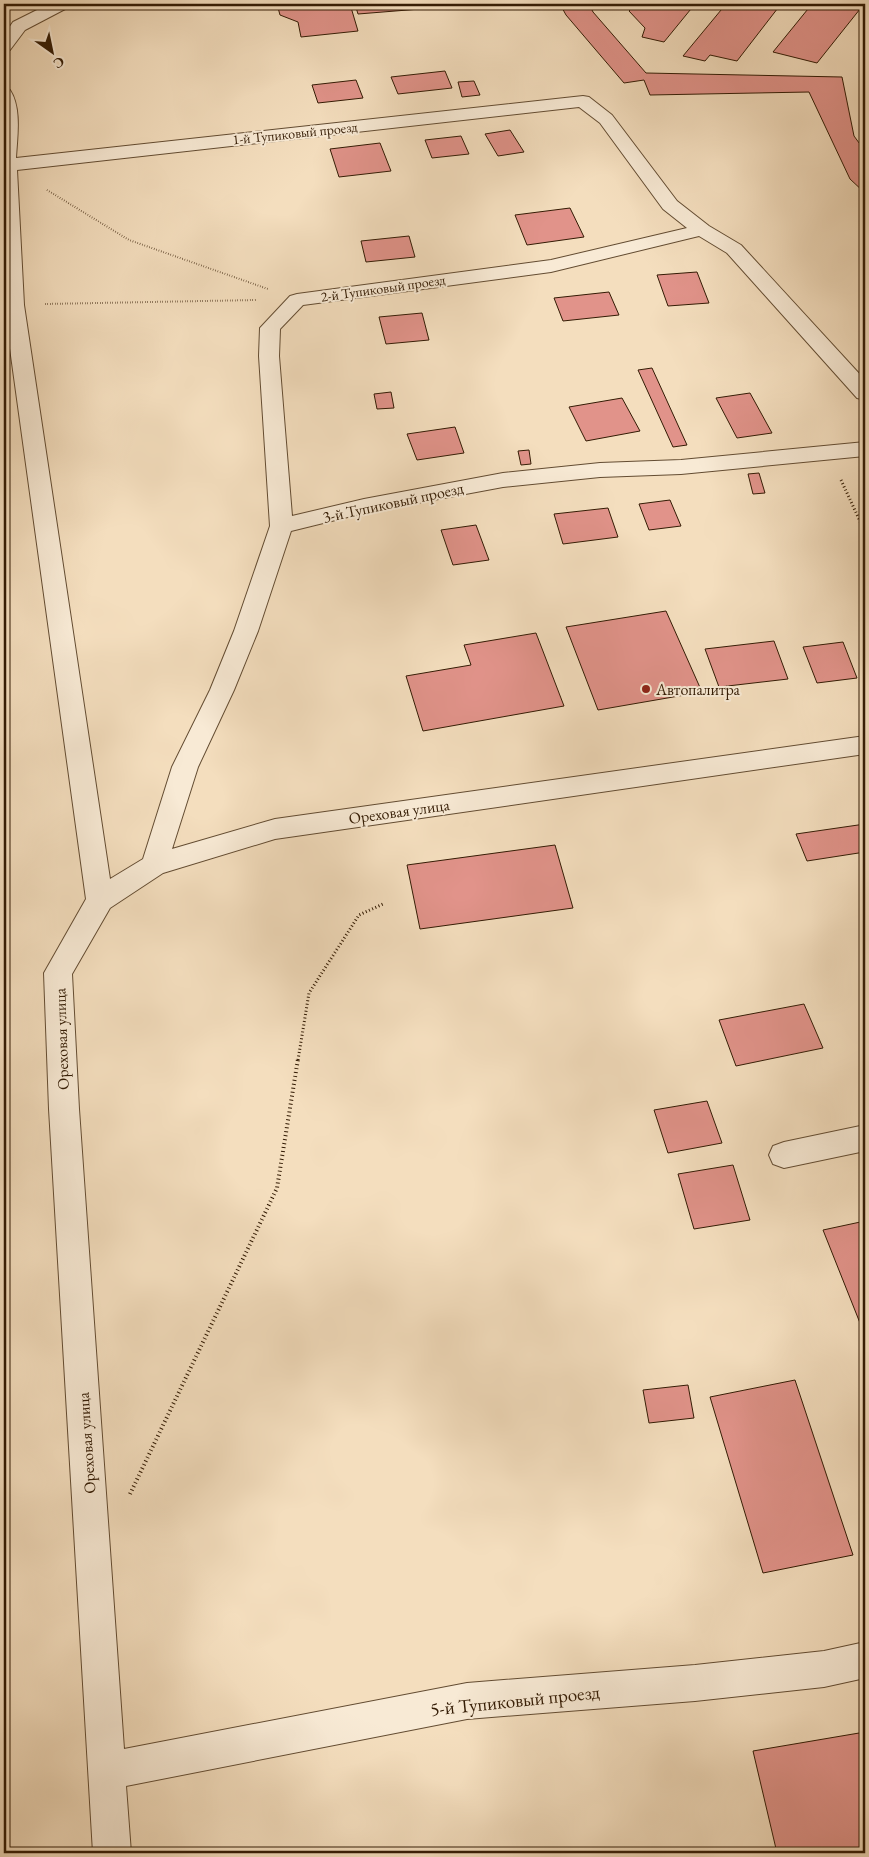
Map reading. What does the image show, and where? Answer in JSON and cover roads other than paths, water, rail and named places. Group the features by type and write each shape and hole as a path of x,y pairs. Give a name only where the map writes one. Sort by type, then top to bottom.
{"street":[{"path":"4,46 19,26 62,4"},
{"path":"4,94 8,110 7,165 14,305 100,900"},
{"name":"1-й Тупиковый проезд","path":"7,165 583,101 606,119 670,205 702,230"},
{"path":"702,230 734,249 865,393"},
{"name":"2-й Тупиковый проезд","path":"281,526 269,356 270,328 296,300 551,266 702,230"},
{"name":"3-й Тупиковый проезд","path":"281,526 364,506 503,480 600,470 681,467 865,449"},
{"path":"154,865 184,766 222,690 246,631 281,526"},
{"name":"Ореховая улица","path":"112,1853 64,1110 58,973 100,900 154,865 275,829 865,745"},
{"path":"784,1155 865,1138"},
{"name":"5-й Тупиковый проезд","path":"108,1771 467,1701 705,1682 824,1669 865,1660"}],"place":[{"name":"Автопалитра","path":"646,689"}]}
